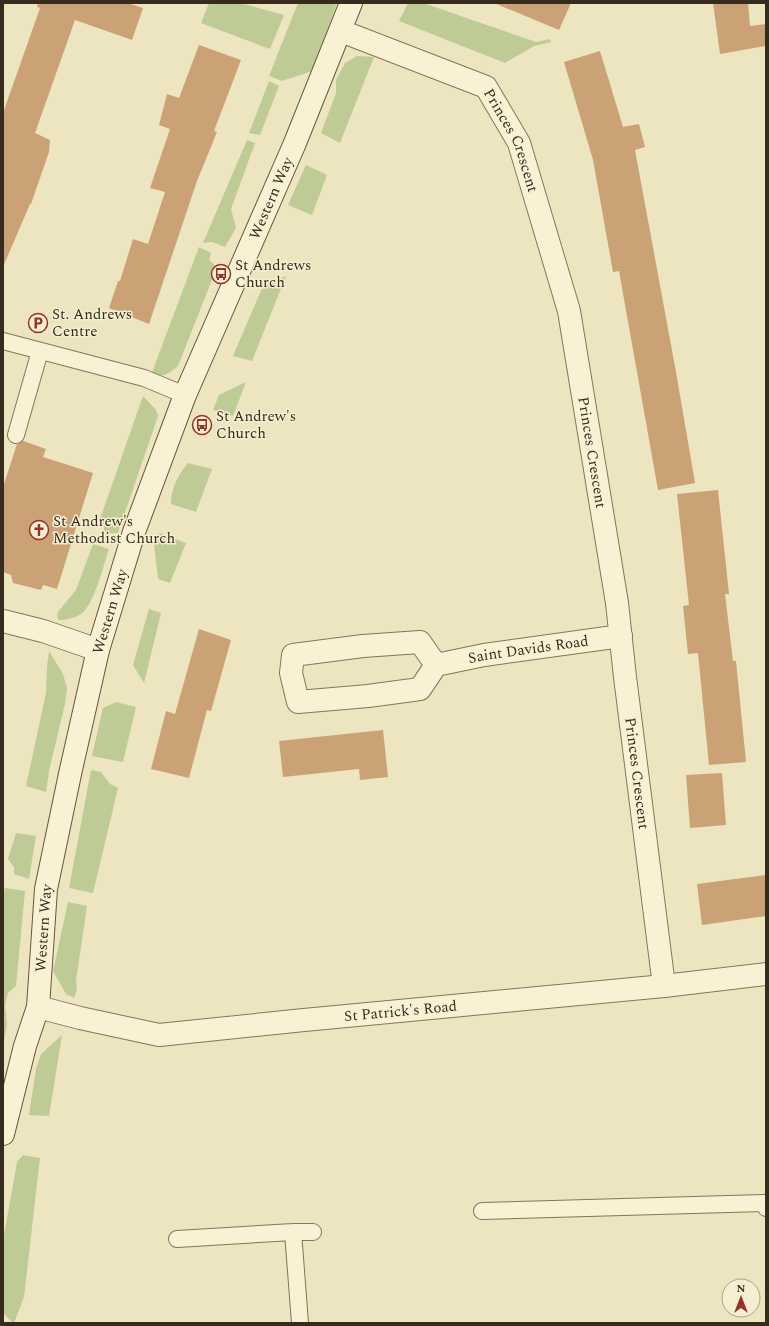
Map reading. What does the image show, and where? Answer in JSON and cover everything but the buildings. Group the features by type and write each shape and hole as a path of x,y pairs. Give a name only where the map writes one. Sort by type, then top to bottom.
{"street":[{"name":"Western Way","path":"3,1134 25,1046 38,1007 46,889 70,774 98,650 134,532 185,395 295,143 352,3"},
{"name":"Princes Crescent","path":"341,32 486,87 519,143 569,311 622,636 625,677 664,986"},
{"path":"3,621 98,650"},
{"name":"Saint Davids Road","path":"436,666 484,656 622,636"},
{"path":"420,642 436,666 420,689 368,696 298,702 291,673 293,655 363,646 420,642"},
{"name":"St Patrick's Road","path":"38,1007 80,1018 159,1035 664,986 766,974"}],"lane":[{"path":"3,341 144,378 185,395"},
{"path":"16,435 40,351"},
{"path":"482,1210 764,1203 766,1208"},
{"path":"293,1232 300,1323"},
{"path":"177,1238 313,1232"}],"green space":[{"path":"209,3 240,3 284,15 270,49 201,23"},
{"path":"298,3 337,3 312,71 282,81 269,76"},
{"path":"408,3 423,3 536,42 550,39 551,42 534,46 505,63 399,21"},
{"path":"357,56 374,57 340,143 321,133 336,93 336,80 345,63"},
{"path":"269,81 279,86 260,135 249,133"},
{"path":"247,140 255,143 231,209 236,228 225,247 212,242 203,243"},
{"path":"306,165 327,175 312,215 288,205"},
{"path":"199,247 211,253 209,260 217,267 178,366 166,374 159,376 151,375"},
{"path":"286,276 252,361 233,356 263,286"},
{"path":"246,382 233,416 213,410 219,395"},
{"path":"143,396 156,410 158,416 118,533 104,533 104,525 100,519"},
{"path":"188,463 212,469 196,512 171,504 172,493 176,482"},
{"path":"160,533 186,543 170,583 158,579 154,544"},
{"path":"93,544 109,549 90,602 86,609 76,617 58,620 57,613 76,590"},
{"path":"149,609 161,613 144,683 133,665"},
{"path":"49,651 63,674 67,688 65,704 49,771 46,792 26,786 46,693"},
{"path":"116,702 136,707 123,762 92,756 103,708"},
{"path":"91,770 101,772 110,784 118,788 93,893 69,888"},
{"path":"16,833 36,836 29,879 14,874 14,867 8,859"},
{"path":"5,888 25,891 16,986 8,993 5,1005 7,1024 3,1047 3,898"},
{"path":"68,902 87,906 76,981 77,990 74,998 66,994 53,971"},
{"path":"62,1035 49,1116 29,1115 36,1069 41,1054"},
{"path":"23,1155 40,1158 24,1297 13,1323 3,1313 3,1241 17,1162"}],"place":[{"name":"St Andrews Church","path":"221,274"},
{"name":"St. Andrews Centre","path":"38,323"},
{"name":"St Andrew's Church","path":"202,425"},
{"name":"St Andrew's Methodist Church","path":"39,530"}]}
